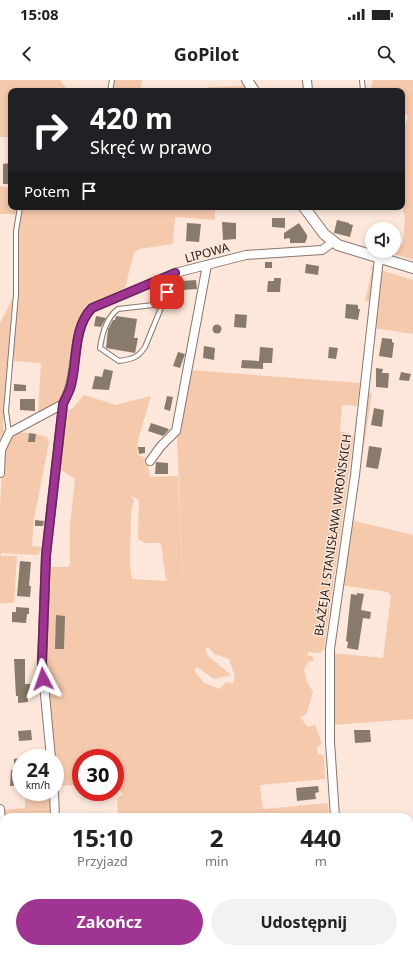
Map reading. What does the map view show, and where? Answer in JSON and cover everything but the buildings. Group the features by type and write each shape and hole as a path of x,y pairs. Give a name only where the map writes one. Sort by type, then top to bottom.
{"street":[{"path":"306,210 324,234 333,242 365,253"},
{"name":"LIPOWA","path":"51,749 42,663 44,558 63,404 70,389 81,327 88,313 92,308 175,273 246,255 322,250 333,242"},
{"path":"379,258 413,268"},
{"name":"BŁAŻEJA I STANISŁAWA WROŃSKICH","path":"335,813 330,742 330,649 354,475 379,258"},
{"path":"150,461 161,446 176,431 207,265"},
{"path":"0,473 1,450 9,433 63,404"},
{"path":"54,801 55,813"}],"lane":[{"path":"9,433 6,411 16,286 16,231 20,210"},
{"path":"162,304 118,309 112,314 102,335 100,348 119,361 134,359 145,347 175,273"}],"shaded area":[{"path":"0,80 60,80 66,88 8,88 8,137 0,137"},
{"path":"114,80 142,80 141,88 113,88"},
{"path":"373,80 413,80 413,260 401,256 401,244 403,243 405,217 403,210 405,210 405,127 408,116 405,114 405,88 371,88"},
{"path":"245,86 246,88 209,88"},
{"path":"0,186 8,187 8,210 17,210 15,214 0,214"},
{"path":"21,210 215,210 215,220 175,217 173,244 139,249 134,253 125,288 92,304 84,311 78,324 67,389 61,399 48,410 38,414 41,363 13,361 18,276 19,214"},
{"path":"370,266 375,267 371,302 365,301 372,270"},
{"path":"380,270 413,280 413,334 373,328"},
{"path":"13,298 3,425 4,431 0,441 0,323"},
{"path":"189,370 360,383 357,406 342,405 340,431 354,435 324,649 320,653 309,652 307,656 312,656 314,660 308,662 304,670 307,682 313,692 306,715 300,717 308,727 315,725 322,744 317,747 318,754 324,756 325,779 260,785 263,809 328,803 329,813 118,813 117,801 124,801 124,749 72,749 72,785 64,786 64,749 53,749 46,664 47,564 52,567 68,567 70,564 70,525 75,479 58,468 67,411 73,408 84,395 116,405 151,396 138,440 137,454 147,459 150,477 178,476 185,629 177,439","holes":["131,496 139,500 138,539 145,543 161,543 166,581 132,579 130,566 131,513 134,500","208,647 214,654 229,659 235,677 233,683 226,682 220,689 204,683 194,670 197,667 214,679 231,675 208,656 205,649"]},
{"path":"365,392 372,393 354,512 354,521 413,535 413,719 332,725 332,653 383,658 391,596 388,592 340,585"},
{"path":"17,432 29,433 28,442 35,442 36,434 47,437 49,442 34,519 32,546 42,547 40,553 37,555 1,553 1,556 17,556 14,603 0,603 0,505 3,458 10,436"},
{"path":"25,801 52,801 53,813 3,813 2,810 25,808"}],"route":[{"path":"43,679 42,663 46,555 63,404 70,389 81,327 92,308 175,273 167,292"}]}
